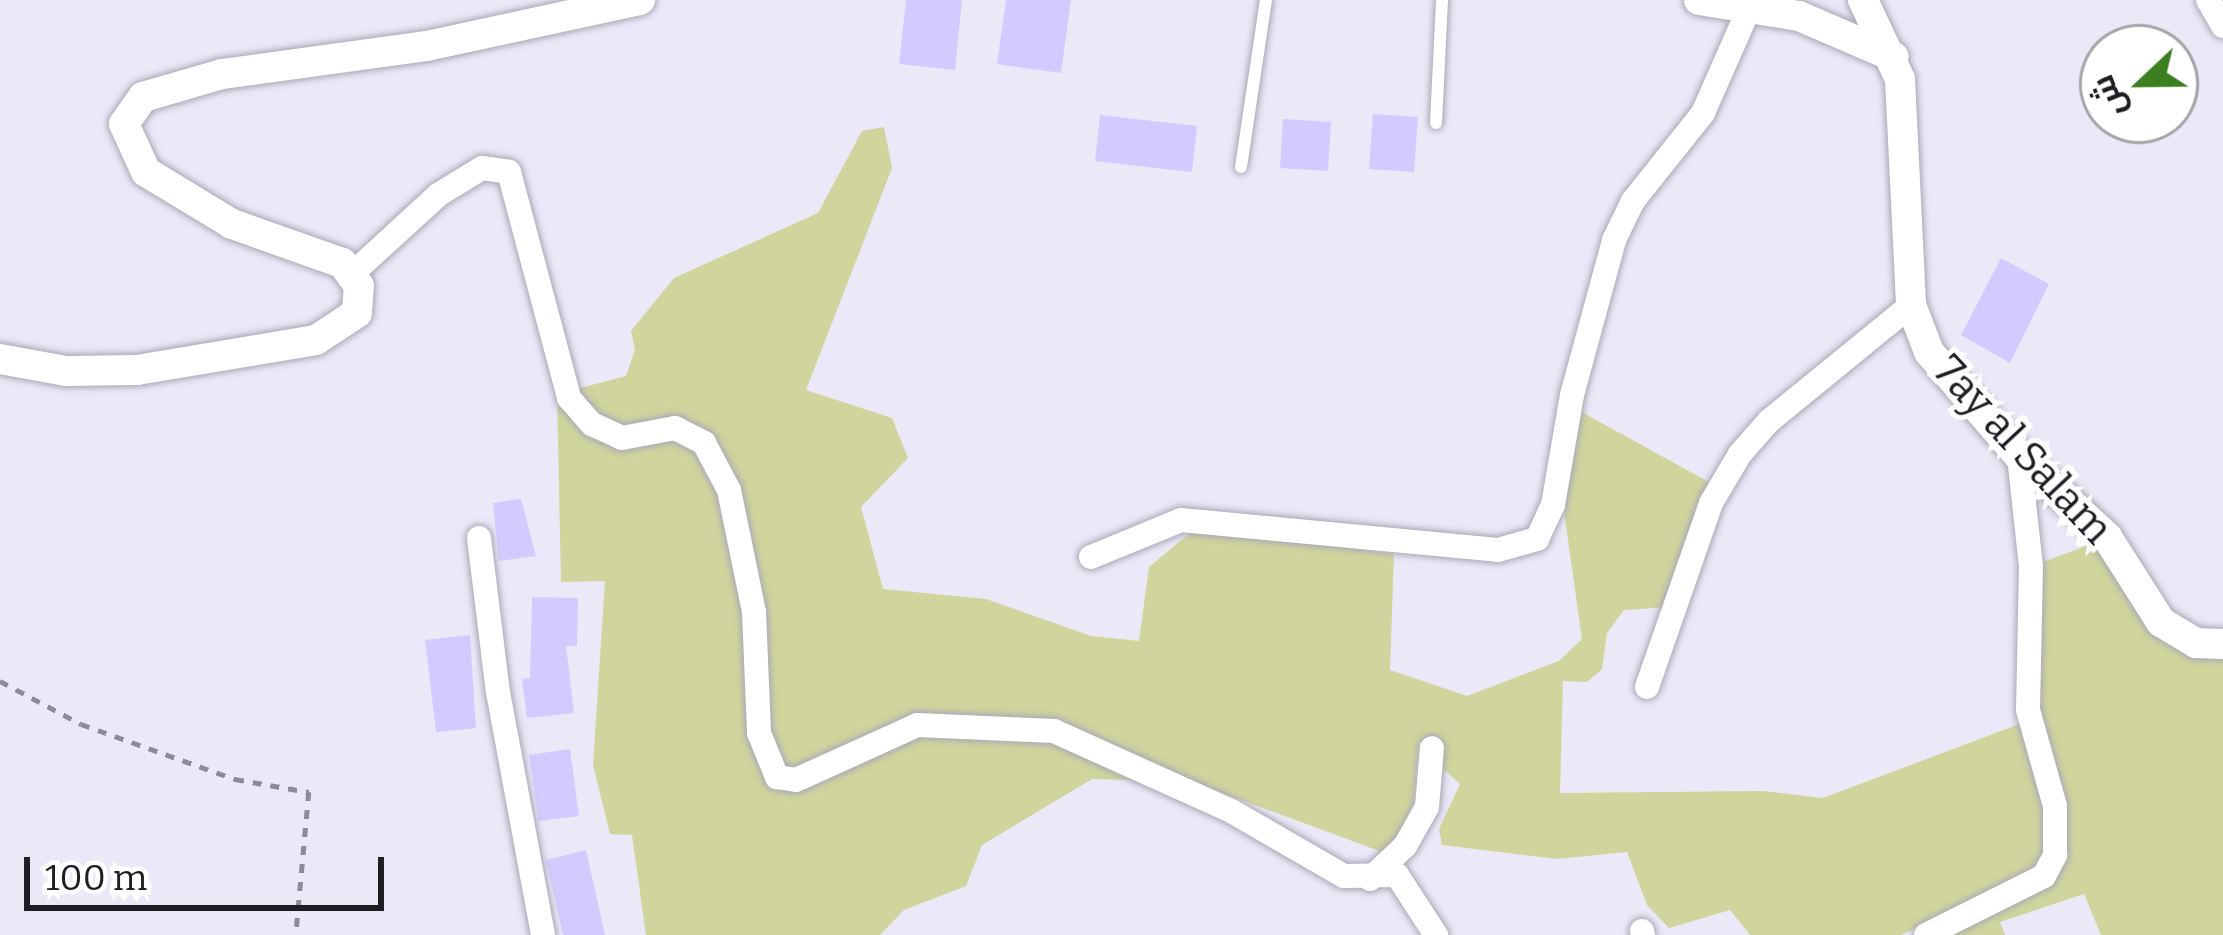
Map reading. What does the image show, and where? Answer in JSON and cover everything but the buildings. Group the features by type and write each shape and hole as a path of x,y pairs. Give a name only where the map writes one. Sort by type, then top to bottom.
{"street":[{"path":"353,273 167,188 134,157 124,124 130,108 166,86 222,74 427,46 640,0"},
{"path":"1699,0 1759,6 1844,31 1894,57"},
{"name":"7ay al Salam","path":"1863,0 1894,57 1909,154 1912,305 1936,362 2020,456 2107,537 2161,622 2196,643 2223,644"},
{"path":"1091,557 1181,520 1498,550 1537,539 1553,505 1572,395 1614,240 1633,201 1703,113 1759,6"},
{"path":"353,273 438,195 482,168 508,172 569,398 592,424 622,438 675,428 704,443 729,490 754,612 760,733 777,777 796,780 917,725 1054,731 1368,881 1397,875 1406,882 1436,935"},
{"path":"0,359 122,371 316,340 357,313 353,273"},
{"path":"1647,687 1711,503 1740,454 1768,421 1912,305"},
{"path":"1926,935 2044,876 2055,855 2055,806 2028,710 2031,567 2020,456"},
{"path":"479,538 498,692 543,935"},
{"path":"1368,881 1405,846 1427,807 1432,748"}],"lane":[{"path":"1241,167 1266,0"},
{"path":"1436,123 1442,0"}],"path":[{"path":"0,681 147,748 235,779 309,792 296,935"}],"green space":[{"path":"884,127 892,168 806,390 892,418 908,458 861,507 883,589 986,599 1091,636 1139,641 1149,567 1196,528 1394,554 1390,670 1467,696 1559,661 1582,639 1562,497 1578,410 1725,491 1670,607 1624,610 1607,633 1602,669 1587,682 1563,681 1560,793 1764,791 1823,798 2038,717 2040,563 2102,540 2145,627 2192,654 2223,648 2223,935 2101,935 2084,894 2000,922 2005,935 1943,935 1931,921 1901,935 1750,935 1730,910 1669,928 1647,905 1627,852 1557,859 1442,845 1439,829 1460,784 1442,768 1443,741 1419,742 1414,800 1398,842 1382,852 1193,782 1092,779 982,845 966,886 904,910 880,935 646,935 632,835 610,834 593,765 605,581 561,582 557,394 626,376 635,350 631,331 674,278 818,213 862,131"}]}
